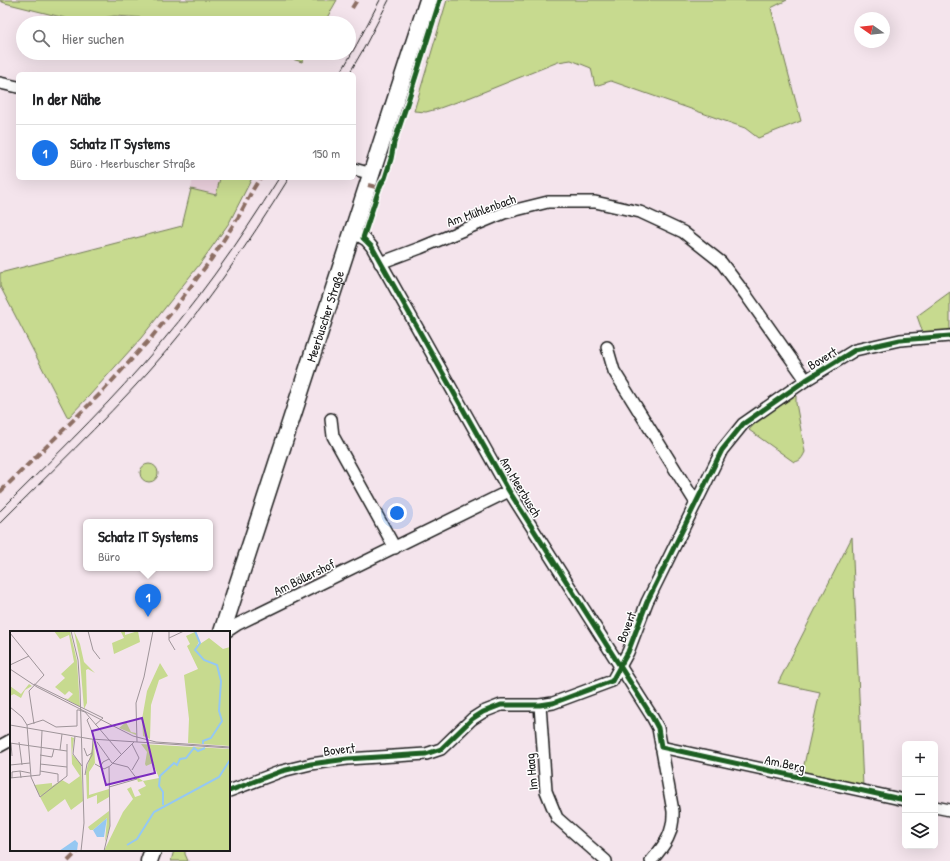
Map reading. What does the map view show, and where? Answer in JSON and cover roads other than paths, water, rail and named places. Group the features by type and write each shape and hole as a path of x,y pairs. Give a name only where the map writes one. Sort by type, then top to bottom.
{"main road":[{"name":"Meerbuscher Straße","path":"222,631 428,0"},
{"path":"149,861 153,851"}],"street":[{"path":"0,83 16,87"},
{"path":"356,170 372,174"},
{"name":"Am Mühlenbach","path":"380,263 504,213 548,202 595,202 640,212 683,232 721,262 806,380"},
{"name":"Am Meerbusch","path":"353,232 366,240 372,247 509,491 621,666 658,728 673,811 673,819 672,827 665,844 651,861"},
{"name":"Bovert","path":"230,791 282,771 311,764 347,759 426,754 441,749 472,719 483,712 501,705 540,705 553,703 612,681 628,652 647,602 722,450 744,424 806,380 855,350 900,340 950,336"},
{"path":"607,347 614,371 696,502"},
{"path":"331,419 333,436 395,548"},
{"name":"Am Böllershof","path":"228,631 238,624 509,491"},
{"name":"Im Haag","path":"540,705 546,791 557,818 606,861"},
{"path":"0,746 10,741"},
{"name":"Am Berg","path":"661,747 902,799"},
{"path":"938,808 950,810"}],"tram line":[{"path":"356,46 380,0"},
{"path":"350,72 389,0"},
{"path":"341,72 348,60"},
{"path":"0,511 90,421 160,344 214,275 278,180"},
{"path":"0,523 112,410 168,349 223,278 257,229 288,180"}],"place":[{"name":"Schatz IT Systems","path":"148,617"}]}
